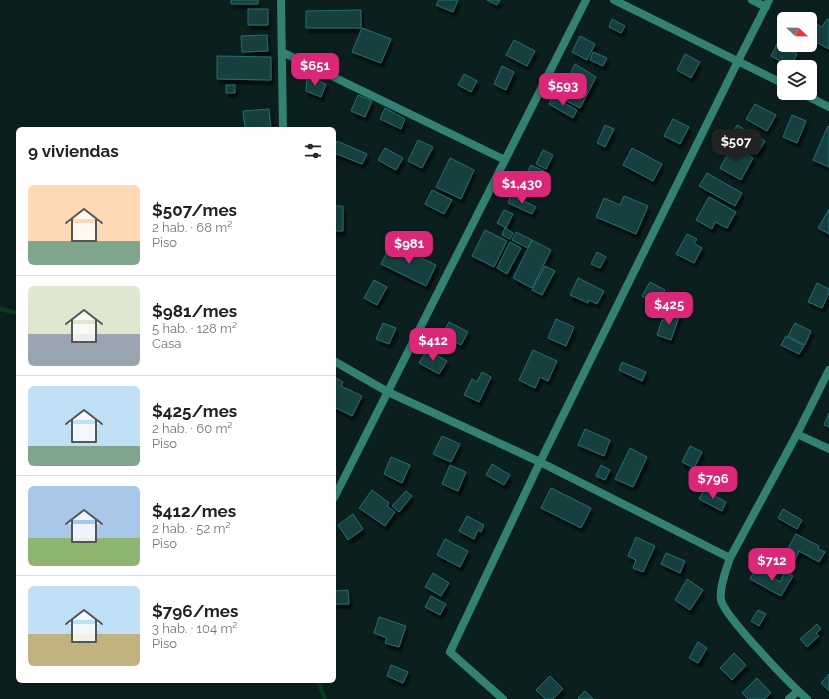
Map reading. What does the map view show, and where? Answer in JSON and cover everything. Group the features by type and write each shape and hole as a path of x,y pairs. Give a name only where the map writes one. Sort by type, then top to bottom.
{"street":[{"path":"281,0 283,127"},
{"path":"336,494 586,0"},
{"path":"614,0 777,80"},
{"path":"503,699 450,652 540,462 768,3 752,0"},
{"path":"282,52 505,160"},
{"path":"815,100 829,107"},
{"path":"336,362 388,392 540,462 730,558"},
{"path":"807,699 741,629 721,601 723,580 730,558 798,434 829,370"},
{"path":"798,434 829,449"},
{"path":"789,699 798,691"}],"building":[{"path":"231,0 258,0 258,4 231,4"},
{"path":"439,0 458,0 453,12 436,5"},
{"path":"487,0 500,0 497,5"},
{"path":"248,9 268,9 268,25 248,25"},
{"path":"361,10 361,28 306,28 306,11"},
{"path":"612,19 625,26 621,33 609,27"},
{"path":"827,19 829,20 829,49 817,43 817,24 822,27"},
{"path":"362,28 391,39 381,63 352,52"},
{"path":"267,35 268,51 242,52 241,36"},
{"path":"580,36 595,44 587,60 572,52"},
{"path":"514,40 535,51 527,66 506,55"},
{"path":"777,44 777,52 793,52 797,54 794,60 778,60 771,56"},
{"path":"593,52 607,58 603,66 590,60"},
{"path":"685,54 700,62 691,78 677,70"},
{"path":"217,56 271,57 271,80 217,79"},
{"path":"575,64 596,77 580,108 559,97"},
{"path":"502,66 514,72 506,90 494,84"},
{"path":"464,74 477,81 471,92 458,85"},
{"path":"307,76 326,84 321,97 306,91"},
{"path":"226,85 235,85 235,93 226,93"},
{"path":"358,95 372,101 365,117 351,111"},
{"path":"553,97 577,110 573,118 549,104"},
{"path":"755,104 776,115 767,131 746,119"},
{"path":"385,108 405,119 401,129 380,119"},
{"path":"269,109 271,127 245,127 243,111"},
{"path":"792,115 806,121 797,143 783,137"},
{"path":"673,119 689,127 680,144 664,136"},
{"path":"605,125 614,129 605,147 597,143"},
{"path":"737,125 765,141 757,154 730,138"},
{"path":"828,126 829,127 829,167 813,160"},
{"path":"418,140 433,147 422,168 408,161"},
{"path":"337,141 367,154 362,164 336,154"},
{"path":"732,146 753,158 741,180 720,168"},
{"path":"385,148 403,158 396,170 378,160"},
{"path":"632,148 662,164 653,181 623,165"},
{"path":"543,150 553,155 546,169 536,164"},
{"path":"450,158 474,170 461,199 436,187"},
{"path":"531,165 544,171 537,185 524,179"},
{"path":"707,173 742,193 735,206 699,186"},
{"path":"432,190 452,200 444,214 425,204"},
{"path":"511,195 536,207 532,214 508,203"},
{"path":"624,196 648,206 636,234 596,217 604,198 620,205"},
{"path":"709,197 736,212 727,228 715,222 712,229 696,220"},
{"path":"336,206 343,206 343,231 336,231"},
{"path":"829,209 829,234 818,228"},
{"path":"504,210 513,214 506,228 497,223"},
{"path":"505,228 513,233 510,239 502,235"},
{"path":"485,230 507,241 494,267 472,256"},
{"path":"516,232 532,240 528,248 512,240"},
{"path":"687,234 697,239 694,243 702,248 694,263 676,254"},
{"path":"532,240 551,250 532,288 513,278"},
{"path":"510,242 521,248 507,274 497,268"},
{"path":"391,244 436,265 426,286 381,264"},
{"path":"597,252 606,257 600,268 591,264"},
{"path":"545,266 555,271 542,295 532,290"},
{"path":"578,278 604,291 597,304 589,300 588,303 570,295"},
{"path":"374,280 387,287 377,305 364,298"},
{"path":"650,282 665,290 657,304 642,296"},
{"path":"817,283 829,289 829,293 822,308 808,302"},
{"path":"650,301 669,312 665,320 646,309"},
{"path":"671,311 680,314 671,340 657,335 662,320 668,322"},
{"path":"556,319 574,327 566,346 548,338"},
{"path":"449,322 468,332 461,345 442,335"},
{"path":"383,323 396,328 389,344 376,339"},
{"path":"795,323 811,331 805,345 788,336"},
{"path":"786,336 804,346 799,354 781,345"},
{"path":"427,350 447,361 439,374 419,363"},
{"path":"533,350 557,361 548,381 540,377 535,388 519,380"},
{"path":"622,362 646,372 642,381 619,370"},
{"path":"482,372 491,377 479,402 464,395 472,379 477,382"},
{"path":"336,378 343,382 341,386 362,396 352,416 336,408"},
{"path":"829,413 829,427 824,425"},
{"path":"585,429 610,440 604,456 578,445"},
{"path":"442,436 460,444 451,462 433,454"},
{"path":"690,446 702,452 694,468 682,462"},
{"path":"630,448 647,457 633,487 615,479"},
{"path":"391,457 410,465 402,483 384,474"},
{"path":"492,464 510,475 504,485 486,475"},
{"path":"450,465 466,472 458,491 442,484"},
{"path":"601,465 610,470 605,480 596,476"},
{"path":"551,488 591,508 581,528 541,508"},
{"path":"372,490 389,503 387,506 395,512 385,526 359,508"},
{"path":"704,490 726,502 722,511 699,499"},
{"path":"406,491 412,496 399,512 392,506"},
{"path":"783,509 802,520 797,529 778,518"},
{"path":"353,514 363,529 348,540 338,525"},
{"path":"467,516 484,525 481,532 478,530 474,539 459,531"},
{"path":"796,534 819,546 818,549 825,552 819,562 799,551 795,560 785,554"},
{"path":"636,537 655,546 643,572 633,568 636,560 628,556"},
{"path":"445,539 468,551 460,567 437,555"},
{"path":"666,553 685,561 680,573 661,564"},
{"path":"756,568 780,582 785,572 793,576 781,596 750,579"},
{"path":"433,573 449,583 441,596 425,587"},
{"path":"687,579 703,590 690,610 675,600"},
{"path":"348,590 349,604 336,604 336,591"},
{"path":"431,596 446,604 440,615 425,607"},
{"path":"758,610 766,614 759,626 751,621"},
{"path":"379,617 406,626 399,647 385,643 387,638 374,633"},
{"path":"817,624 821,629 816,633 819,636 807,647 800,639"},
{"path":"698,642 707,648 698,663 689,658"},
{"path":"734,653 746,665 732,680 720,668"},
{"path":"391,665 408,672 403,683 387,676"},
{"path":"829,674 829,691 821,683"},
{"path":"550,676 563,689 553,699 545,699 536,690"},
{"path":"757,678 771,693 764,699 748,699 742,693"},
{"path":"585,691 593,699 578,698"}],"waterway":[{"path":"0,309 16,313"},
{"path":"319,683 325,699"}]}
